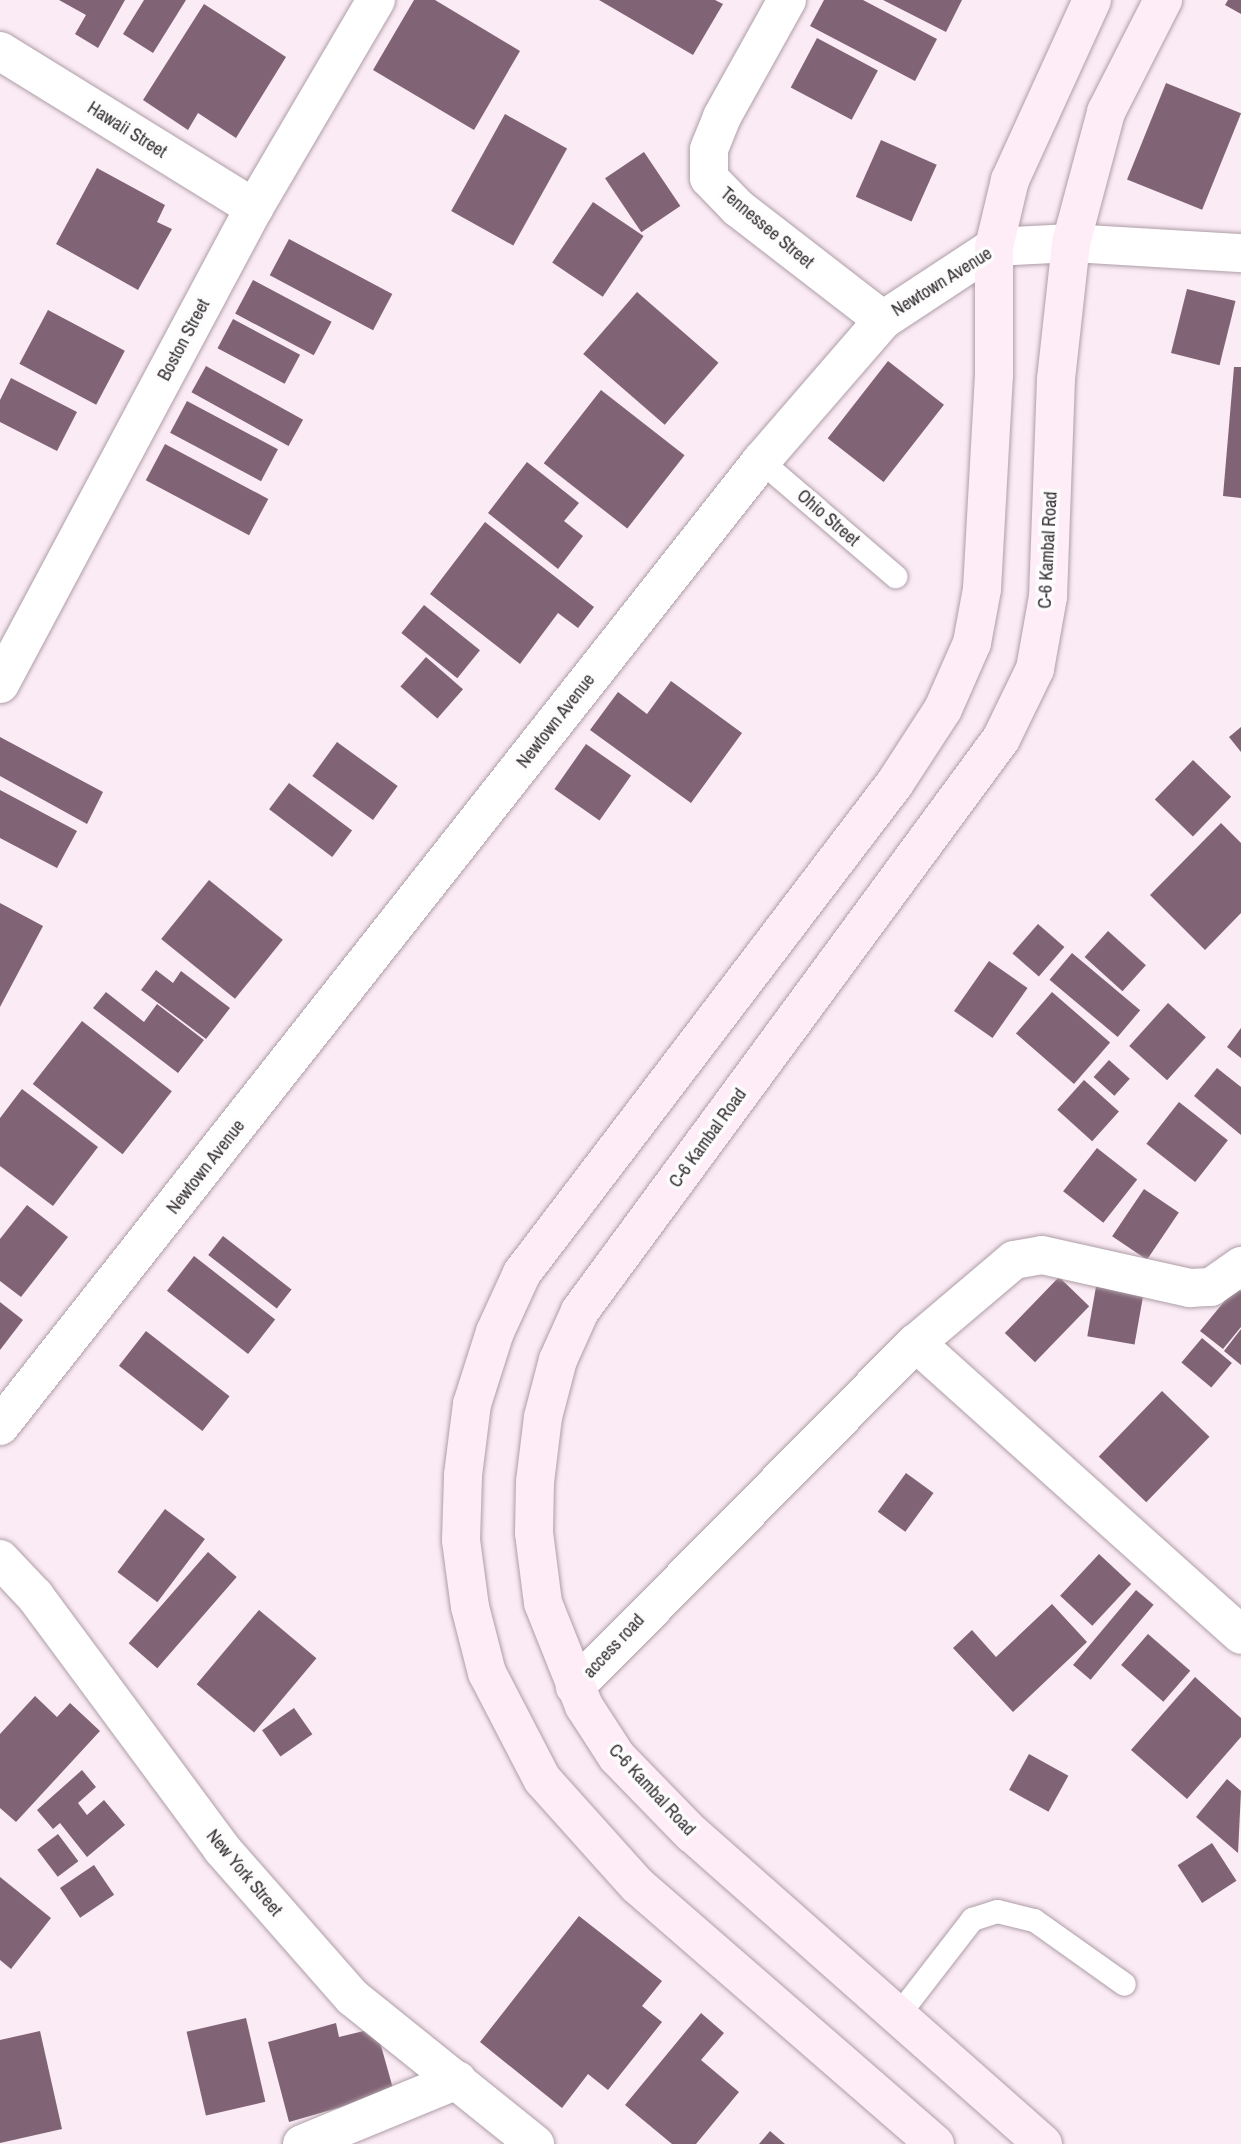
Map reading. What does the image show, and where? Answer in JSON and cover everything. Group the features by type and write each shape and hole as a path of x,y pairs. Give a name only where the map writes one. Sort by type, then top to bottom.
{"main road":[{"path":"935,2144 637,1885 542,1779 486,1673 461,1540 463,1475 472,1404 495,1332 522,1273 895,783 953,687 972,643 982,589 994,376 994,247 1010,180 1092,0"},
{"name":"C-6 Kambal Road","path":"1043,2144 692,1834 617,1757 575,1687 543,1603 534,1533 543,1417 558,1360 580,1311 1001,739 1035,669 1048,597 1056,379 1071,243 1106,111 1163,0"}],"street":[{"name":"Boston Street","path":"0,684 254,208 376,0"},
{"name":"Tennessee Street","path":"787,0 722,117 709,150 709,177 738,208 883,320"},
{"name":"Hawaii Street","path":"4,63 254,208"},
{"name":"Newtown Avenue","path":"0,1426 761,461 883,320 994,247 1071,243 1241,253"},
{"name":"access road","path":"575,1687 652,1605 916,1343 1014,1261 1042,1255 1190,1288 1210,1287 1241,1266"},
{"path":"916,1343 1241,1635"},
{"name":"New York Street","path":"0,1559 35,1596 222,1849 352,1997 535,2144"},
{"path":"302,2144 457,2080"}],"lane":[{"name":"Ohio Street","path":"761,461 895,576"},
{"path":"897,2016 972,1919 997,1911 1034,1920 1124,1984"}],"building":[{"path":"59,0 125,0 98,48 75,34 86,15"},
{"path":"144,0 186,0 153,53 123,34"},
{"path":"414,0 435,0 520,51 474,130 373,70"},
{"path":"599,0 715,0 723,4 693,55"},
{"path":"824,0 863,0 937,39 915,81 810,26"},
{"path":"883,0 962,0 946,32"},
{"path":"1228,0 1241,0 1241,14 1225,5"},
{"path":"204,4 286,57 236,138 198,113 188,130 143,100"},
{"path":"817,38 878,70 852,120 791,87"},
{"path":"1166,83 1241,113 1202,210 1127,179"},
{"path":"505,114 567,148 513,246 451,211"},
{"path":"881,140 937,165 912,221 856,197"},
{"path":"644,152 680,206 641,232 605,178"},
{"path":"97,168 165,205 157,222 172,229 138,290 56,244"},
{"path":"593,202 644,236 603,297 552,263"},
{"path":"289,239 392,294 373,330 270,275"},
{"path":"253,280 332,322 314,355 235,314"},
{"path":"1187,289 1236,301 1220,365 1171,353"},
{"path":"637,292 719,363 665,425 583,354"},
{"path":"48,310 125,351 96,405 19,364"},
{"path":"233,319 300,355 285,384 218,348"},
{"path":"888,361 944,405 884,482 828,438"},
{"path":"206,366 303,420 289,446 191,392"},
{"path":"1234,367 1241,367 1241,498 1223,496"},
{"path":"11,378 77,412 57,451 0,422 0,400"},
{"path":"601,390 685,455 627,529 544,463"},
{"path":"187,401 278,449 261,481 170,433"},
{"path":"165,444 268,499 249,535 146,480"},
{"path":"527,462 579,503 564,521 583,536 558,569 488,513"},
{"path":"485,522 594,607 578,628 558,613 520,664 430,594"},
{"path":"424,605 480,650 457,678 401,633"},
{"path":"426,657 463,689 437,719 400,686"},
{"path":"671,681 742,733 691,803 590,730 618,692 647,714"},
{"path":"1241,727 1241,752 1229,737"},
{"path":"0,737 103,792 87,824 0,776"},
{"path":"337,742 398,786 373,820 312,776"},
{"path":"586,744 631,776 600,821 554,789"},
{"path":"1193,760 1231,797 1193,836 1155,800"},
{"path":"289,783 352,831 332,857 269,809"},
{"path":"0,790 77,831 57,868 0,838"},
{"path":"1221,823 1241,843 1241,913 1205,950 1150,895"},
{"path":"209,880 283,940 235,999 161,939"},
{"path":"0,903 43,926 0,1007"},
{"path":"1038,924 1064,947 1039,976 1012,953"},
{"path":"1108,931 1146,965 1122,991 1085,957"},
{"path":"1072,953 1140,1010 1118,1037 1050,980"},
{"path":"989,961 1028,988 993,1038 954,1011"},
{"path":"156,970 173,983 181,971 230,1008 206,1039 141,990"},
{"path":"106,992 144,1022 157,1004 204,1040 178,1073 93,1008"},
{"path":"1052,992 1110,1043 1074,1084 1016,1034"},
{"path":"1168,1003 1206,1037 1167,1080 1129,1046"},
{"path":"82,1021 172,1091 123,1154 33,1084"},
{"path":"1241,1028 1241,1058 1227,1047"},
{"path":"1109,1060 1130,1079 1114,1096 1094,1077"},
{"path":"1217,1068 1241,1087 1241,1135 1194,1096"},
{"path":"1084,1080 1119,1111 1092,1141 1057,1110"},
{"path":"22,1089 98,1147 53,1206 0,1166 0,1118"},
{"path":"1179,1102 1228,1140 1195,1182 1146,1144"},
{"path":"1097,1148 1137,1179 1103,1223 1063,1191"},
{"path":"1144,1189 1179,1212 1147,1260 1112,1236"},
{"path":"27,1205 68,1237 21,1297 0,1281 0,1239"},
{"path":"223,1236 292,1290 277,1308 208,1255"},
{"path":"194,1256 275,1319 248,1354 167,1291"},
{"path":"1059,1277 1089,1306 1035,1362 1005,1333"},
{"path":"1097,1281 1144,1289 1135,1344 1087,1336"},
{"path":"1236,1287 1241,1291 1241,1327 1223,1349 1200,1331"},
{"path":"0,1302 23,1320 0,1350"},
{"path":"1241,1329 1241,1365 1224,1351"},
{"path":"146,1331 230,1396 202,1431 119,1366"},
{"path":"1202,1338 1232,1363 1211,1388 1181,1363"},
{"path":"1162,1391 1209,1437 1146,1502 1099,1456"},
{"path":"906,1473 934,1493 905,1532 878,1512"},
{"path":"165,1509 205,1539 157,1602 117,1572"},
{"path":"208,1552 237,1577 157,1668 129,1643"},
{"path":"1099,1554 1131,1584 1092,1626 1060,1596"},
{"path":"1136,1590 1154,1605 1091,1680 1073,1665"},
{"path":"1052,1604 1087,1642 1013,1712 953,1648 972,1630 996,1657"},
{"path":"259,1610 316,1658 254,1733 197,1684"},
{"path":"1148,1634 1190,1671 1163,1702 1121,1665"},
{"path":"1195,1677 1241,1718 1241,1737 1187,1799 1131,1750"},
{"path":"35,1696 57,1717 70,1703 100,1731 16,1822 0,1808 0,1734"},
{"path":"294,1708 312,1734 280,1757 262,1730"},
{"path":"1029,1754 1068,1776 1048,1812 1009,1790"},
{"path":"82,1770 96,1787 78,1803 87,1815 104,1800 125,1825 87,1857 60,1823 53,1829 37,1810"},
{"path":"1227,1779 1241,1791 1238,1853 1196,1817"},
{"path":"58,1834 78,1861 58,1877 37,1850"},
{"path":"1212,1843 1237,1881 1202,1903 1178,1865"},
{"path":"94,1865 114,1895 80,1918 60,1888"},
{"path":"0,1877 51,1918 11,1969 0,1960"},
{"path":"579,1916 662,1981 642,2006 662,2022 608,2090 588,2074 562,2108 480,2042"},
{"path":"701,2013 724,2033 701,2060 739,2092 696,2144 672,2144 625,2105"},
{"path":"246,2018 265,2102 206,2116 187,2032"},
{"path":"336,2023 339,2037 376,2028 394,2092 289,2122 268,2042"},
{"path":"40,2031 62,2129 0,2143 0,2040"},
{"path":"770,2131 785,2144 759,2144"}]}
